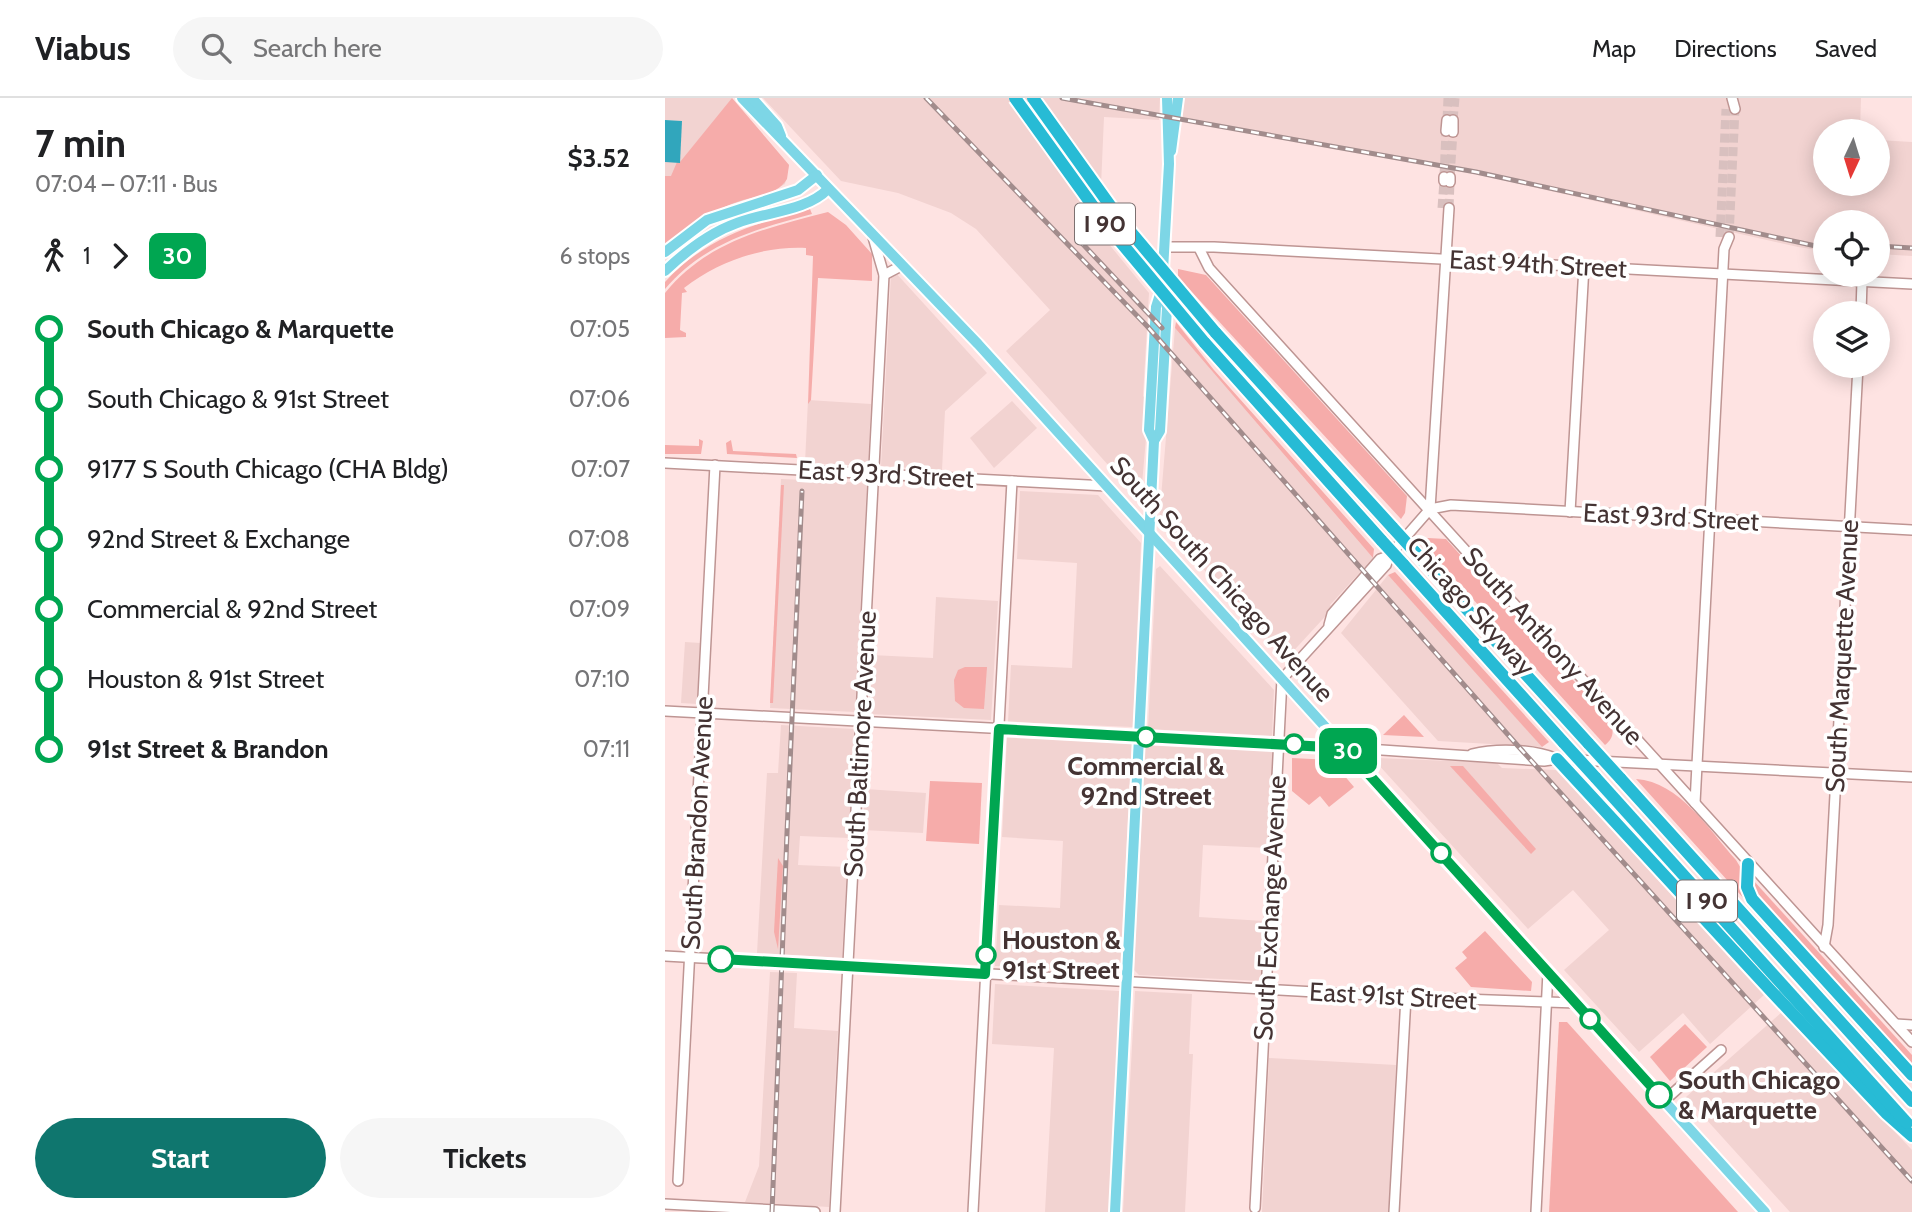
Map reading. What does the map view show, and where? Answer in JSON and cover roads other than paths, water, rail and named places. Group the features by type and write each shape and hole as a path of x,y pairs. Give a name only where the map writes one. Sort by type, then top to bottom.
{"highway":[{"name":"Chicago Skyway","path":"1015,98 1114,235 1204,342 1912,1128"},
{"name":"Chicago Skyway","path":"1033,98 1119,218 1215,332 1912,1101"},
{"path":"1557,759 1763,983 1887,1114 1912,1136"},
{"path":"1748,864 1747,887 1752,899 1912,1075"}],"main road":[{"name":"South South Chicago Avenue","path":"742,98 770,131 781,136"},
{"name":"South South Chicago Avenue","path":"752,98 777,127 781,136 828,189 903,265 1149,531 1765,1212"},
{"path":"1115,1212 1154,441 1149,430 1156,307 1162,288 1168,164 1167,98"},
{"path":"1168,164 1178,98"},
{"path":"665,252 707,220 798,190 817,175"},
{"path":"665,271 714,233 759,215 814,200 828,189"}],"street":[{"path":"1449,132 1450,120"},
{"path":"1282,680 1386,565 1389,556 1430,509 1445,208"},
{"name":"South Baltimore Avenue","path":"835,1212 884,275 870,230"},
{"path":"1695,803 1724,237"},
{"name":"East 94th Street","path":"1164,247 1813,279"},
{"name":"South Anthony Avenue","path":"1199,248 1209,268 1912,1042"},
{"path":"884,275 903,265"},
{"path":"1570,512 1584,266"},
{"name":"East 94th Street","path":"1890,283 1912,284"},
{"name":"South Marquette Avenue","path":"1824,947 1828,925 1857,378"},
{"name":"East 93rd Street","path":"665,463 1107,486"},
{"name":"South Brandon Avenue","path":"678,1181 715,465"},
{"path":"973,1212 1012,481"},
{"name":"East 93rd Street","path":"1430,509 1451,505 1912,530"},
{"name":"South Exchange Avenue","path":"1255,1208 1282,680"},
{"path":"665,711 1279,743 1469,754 1485,758 1544,761 1557,759 1912,777"},
{"name":"East 91st Street","path":"665,956 1406,997 1577,1003"},
{"path":"1536,1212 1548,972"},
{"path":"1394,1212 1406,997"},
{"path":"1896,1024 1912,1025"},
{"path":"1664,1101 1721,1050"},
{"path":"665,1204 678,1208 815,1212"}],"water":[{"path":"665,120 682,121 680,163 665,162"}],"tunnel":[{"path":"1447,120 1448,98"},
{"path":"1453,120 1455,98"},
{"path":"1720,237 1726,109"},
{"path":"1729,237 1735,109"},
{"path":"1444,177 1446,131"},
{"path":"1450,177 1453,132"},
{"path":"1442,208 1444,181"},
{"path":"1449,208 1450,182"}],"railway":[{"path":"926,98 1147,326 1518,746 1912,1181"},
{"path":"1062,98 1476,172 1813,245"},
{"path":"1078,239 1162,328"},
{"path":"1890,247 1912,248"},
{"path":"772,1212 802,491"}],"place":[{"name":"Commercial & 92nd Street","path":"1146,737"},
{"name":"Houston & 91st Street","path":"986,955"},
{"name":"South Chicago & Marquette","path":"1659,1095"}]}
